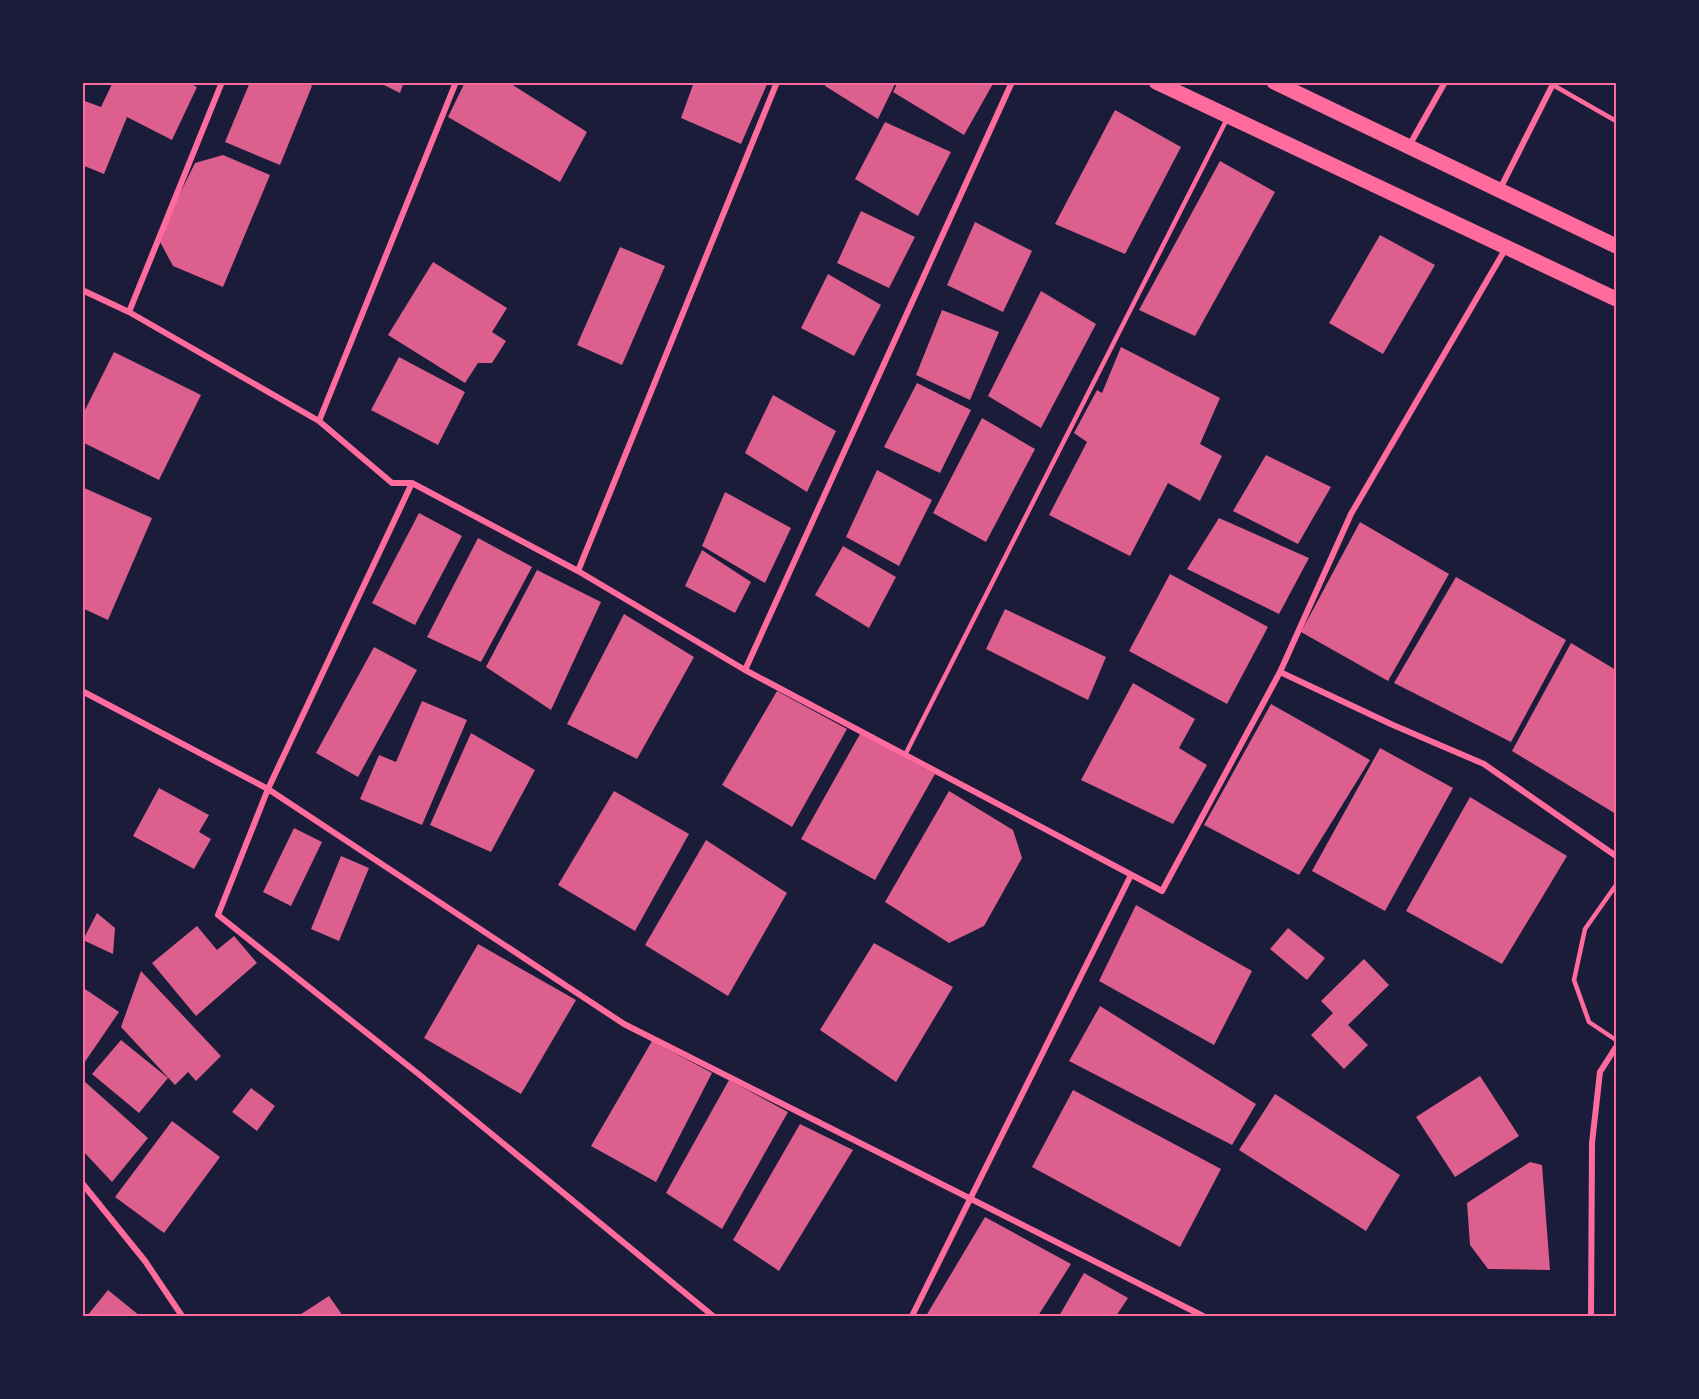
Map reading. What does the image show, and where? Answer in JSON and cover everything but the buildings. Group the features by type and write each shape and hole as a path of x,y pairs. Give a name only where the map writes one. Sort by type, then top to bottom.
{"main road":[{"path":"1156,82 1617,299"},
{"path":"1274,82 1617,246"}],"street":[{"path":"129,312 222,82"},
{"path":"319,421 456,82"},
{"path":"578,571 777,82"},
{"path":"745,670 1012,82"},
{"path":"1409,147 1446,82"},
{"path":"1499,190 1554,84"},
{"path":"82,290 129,312 319,421 392,483 412,483 578,571 745,670 1162,891 1280,672 1351,514 1507,248"},
{"path":"412,483 268,789 218,915 421,1076 713,1317"},
{"path":"1280,672 1393,725 1484,764 1617,856"},
{"path":"82,700 84,692 268,789 624,1024 1203,1317"},
{"path":"912,1317 1131,874"},
{"path":"1591,1317 1592,1143 1600,1072 1617,1047"},
{"path":"82,1183 145,1261 182,1317"}],"lane":[{"path":"1554,84 1617,121"},
{"path":"905,755 1228,116"},
{"path":"1617,885 1585,929 1574,980 1589,1022 1617,1040"}]}
